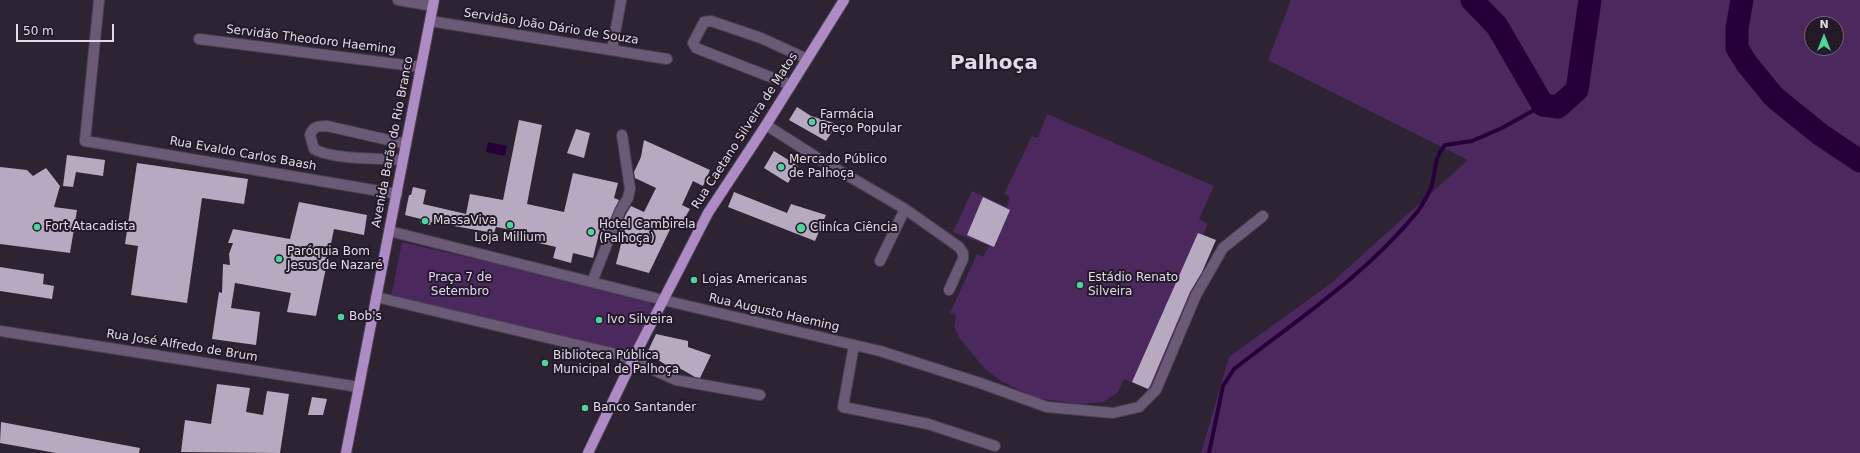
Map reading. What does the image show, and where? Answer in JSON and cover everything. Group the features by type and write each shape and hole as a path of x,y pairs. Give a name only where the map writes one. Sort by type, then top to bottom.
{"main road":[{"name":"Rua Caetano Silveira de Matos","path":"590,452 632,360 708,213 766,125 844,0"},
{"name":"Avenida Barão do Rio Branco","path":"346,453 433,3"}],"street":[{"name":"Rua Evaldo Carlos Baash","path":"98,0 85,141 397,194"},
{"path":"398,0 433,3"},
{"path":"612,50 621,0"},
{"name":"Servidão João Dário de Souza","path":"430,21 667,59"},
{"path":"791,85 696,48 693,43 704,22 711,21 761,38 807,59"},
{"name":"Servidão Theodoro Haeming","path":"199,39 421,67"},
{"path":"766,125 821,160 904,209 959,247 963,253 963,259 949,290"},
{"path":"403,160 319,152 314,149 310,135 312,130 318,126 327,126 406,144"},
{"path":"592,282 620,211 628,198 630,189 622,136"},
{"path":"880,261 904,209"},
{"name":"Rua Augusto Haeming","path":"663,300 880,351 980,383 1047,407 1113,413 1139,407 1156,390 1196,295 1223,248 1263,216"},
{"path":"389,231 663,300"},
{"path":"376,297 620,355 676,380 760,395"},
{"name":"Rua José Alfredo de Brum","path":"0,331 359,388"},
{"path":"854,345 843,407 928,424 996,446"}],"green space":[{"path":"1291,0 1860,0 1860,453 1201,453 1229,357 1330,284 1468,160 1268,60"},
{"name":"Estádio Renato Silveira","path":"1047,114 1214,186 1199,219 1208,224 1203,235 1216,240 1150,390 1124,379 1118,392 1104,402 1079,404 1036,398 1001,381 985,369 960,339 954,327 956,315 950,313 977,254 983,257 989,246 953,232 972,191 1007,207 1010,197 1004,194 1032,136 1038,138"},
{"name":"Praça 7 de Setembro","path":"402,242 650,300 653,307 632,350 624,352 391,297"}],"shaded area":[{"path":"488,142 507,146 505,156 486,152"}],"building":[{"name":"Farmácia Preço Popular","path":"797,107 811,116 837,124 826,141 789,120"},
{"path":"519,120 542,125 527,204 564,212 573,173 618,183 614,198 619,200 605,231 600,229 593,258 573,253 571,263 553,258 556,247 526,240 528,233 496,227 494,233 431,222 430,225 420,223 421,219 405,215 409,195 411,195 413,187 426,190 423,204 466,214 470,194 503,200"},
{"path":"576,129 590,133 584,158 567,153"},
{"path":"644,140 710,170 703,186 693,181 682,205 690,209 682,223 675,219 649,273 616,264 623,236 618,235 626,214 631,206 644,212 656,188 635,178 634,172 641,157"},
{"name":"Mercado Público de Palhoça","path":"774,151 798,166 788,183 764,168"},
{"path":"67,155 105,160 103,176 76,172 73,187 63,186"},
{"path":"137,163 248,179 244,204 202,198 187,303 131,295 138,246 125,244"},
{"name":"Fort Atacadista","path":"0,167 27,170 33,176 46,168 60,186 54,207 77,210 70,253 0,244"},
{"name":"Cliníca Ciência","path":"734,192 787,213 791,204 826,215 815,241 728,207"},
{"path":"983,197 1010,210 994,247 967,235"},
{"path":"299,202 367,215 364,235 334,229 316,316 287,312 291,293 235,283 231,308 260,312 256,345 212,339 219,292 222,293 223,264 230,265 229,254 233,243 228,243 233,229 290,239"},
{"path":"1198,233 1216,240 1202,272 1190,292 1148,389 1132,382"},
{"path":"0,267 44,274 43,284 54,286 52,299 0,291"},
{"path":"656,334 688,341 688,347 711,355 700,378 695,377 674,365 671,368 647,353"},
{"path":"217,384 250,388 246,412 263,415 267,391 289,394 280,453 181,452 185,420 211,424"},
{"path":"312,397 327,399 323,415 308,415"},
{"path":"1,422 140,448 139,453 56,453 0,443"}],"waterway":[{"path":"1472,0 1497,26 1543,105 1558,107 1577,90 1590,0"},
{"path":"1742,0 1737,28 1737,48 1747,64 1774,97 1821,135 1860,161"},
{"path":"1209,453 1223,386 1234,369 1354,276 1398,234 1418,211 1430,190 1436,161 1445,145 1472,141 1502,128 1543,105"}],"place":[{"name":"Farmácia Preço Popular","path":"812,122"},
{"name":"Mercado Público de Palhoça","path":"781,167"},
{"name":"MassaViva","path":"425,221"},
{"name":"Loja Millium","path":"510,225"},
{"name":"Fort Atacadista","path":"37,227"},
{"name":"Cliníca Ciência","path":"801,228"},
{"name":"Hotel Cambirela (Palhoça)","path":"591,232"},
{"name":"Paróquia Bom Jesus de Nazaré","path":"279,259"},
{"name":"Lojas Americanas","path":"694,280"},
{"name":"Estádio Renato Silveira","path":"1080,285"},
{"name":"Bob's","path":"341,317"},
{"name":"Ivo Silveira","path":"599,320"},
{"name":"Biblioteca Pública Municipal de Palhoça","path":"545,363"},
{"name":"Banco Santander","path":"585,408"}],"district":[{"name":"Palhoça","path":"994,64"}]}
